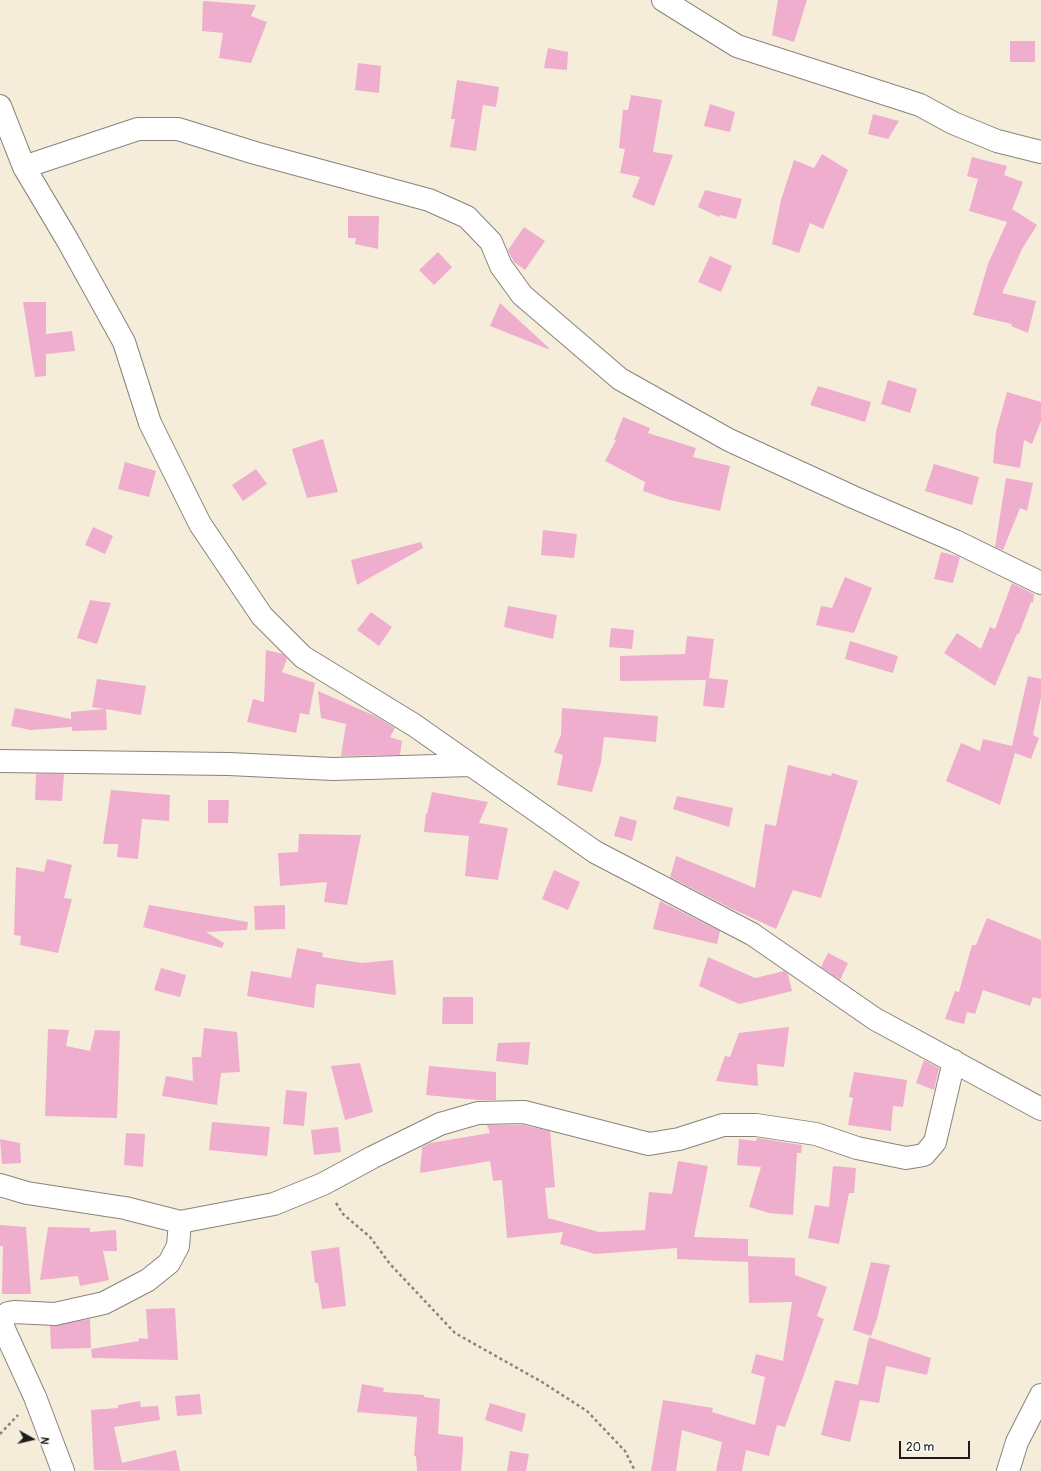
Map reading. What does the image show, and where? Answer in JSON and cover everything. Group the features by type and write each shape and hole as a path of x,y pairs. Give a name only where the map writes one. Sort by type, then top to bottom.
{"street":[{"path":"663,0 737,46 920,105 953,123 997,141 1041,152"},
{"path":"0,106 24,167 68,241 124,342 150,423 200,524 262,616 303,657 414,725 594,852 752,934 875,1019 1041,1109"},
{"path":"24,167 138,128 178,129 255,153 429,200 467,218 491,242 501,266 522,295 620,379 729,440 853,497 955,541 1041,583"},
{"path":"0,761 229,764 333,769 471,765"},
{"path":"0,1185 27,1193 124,1208 180,1222 274,1204 323,1184 440,1124 478,1113 524,1112 649,1144 679,1139 723,1125 756,1124 816,1134 857,1148 906,1158 924,1155 935,1142 954,1061"},
{"path":"63,1471 35,1397 3,1327 3,1317 8,1313 14,1312 56,1314 104,1303 148,1280 169,1263 178,1246 180,1222"},
{"path":"1008,1471 1017,1442 1041,1395"}],"path":[{"path":"323,1184 343,1214 370,1237 390,1264 455,1333 542,1382 587,1411 625,1451 635,1471"}],"building":[{"path":"778,0 807,0 794,42 772,35"},
{"path":"203,1 256,5 251,16 267,22 251,63 219,58 223,33 202,31"},
{"path":"1010,41 1035,41 1035,62 1010,62"},
{"path":"548,48 568,52 567,70 544,68"},
{"path":"358,63 381,66 379,93 355,90"},
{"path":"457,80 499,87 496,107 483,105 476,151 450,147 455,119 451,119"},
{"path":"631,95 662,100 653,152 673,155 654,206 632,197 640,177 620,173 625,149 619,148 623,110 628,110"},
{"path":"710,104 735,112 730,132 704,126"},
{"path":"873,114 899,121 888,139 868,134"},
{"path":"822,154 848,170 823,229 810,223 799,253 772,244 781,200 794,160 814,168"},
{"path":"972,157 1007,166 1004,175 1023,182 1012,209 1037,225 1022,249 1002,293 1036,301 1028,333 1011,326 1012,324 973,315 988,264 1007,222 969,211 978,179 967,176"},
{"path":"705,190 742,199 736,219 720,215 719,217 698,207"},
{"path":"348,216 379,216 378,249 355,244 356,238 348,238"},
{"path":"524,227 545,241 525,270 514,262 508,250"},
{"path":"438,252 452,267 434,285 419,270"},
{"path":"710,256 732,266 721,292 698,282"},
{"path":"23,302 46,302 46,334 72,331 75,351 46,354 46,376 35,377"},
{"path":"500,303 549,348 548,349 490,326"},
{"path":"888,380 917,389 910,413 881,404"},
{"path":"818,386 871,402 865,422 810,405"},
{"path":"1007,392 1041,402 1041,421 1032,444 1024,440 1020,468 993,463 996,432"},
{"path":"623,417 650,428 648,433 696,448 693,457 730,466 720,511 670,500 643,491 645,482 605,461 616,440 614,440"},
{"path":"323,439 338,492 307,498 292,449"},
{"path":"125,462 156,471 149,497 118,489"},
{"path":"934,464 979,477 972,505 925,491"},
{"path":"256,469 267,484 243,501 232,485"},
{"path":"1006,478 1033,483 1027,511 1020,508 1003,550 995,547"},
{"path":"93,527 113,536 105,554 85,545"},
{"path":"543,530 577,534 574,558 541,555"},
{"path":"421,542 423,548 357,585 351,560"},
{"path":"941,552 960,557 953,583 934,579"},
{"path":"845,577 872,588 854,633 816,625 821,606 832,608"},
{"path":"1012,583 1034,594 1033,603 1031,602 1019,634 1017,634 995,686 944,653 957,633 981,649 990,627 995,629"},
{"path":"90,600 111,603 97,644 77,638"},
{"path":"508,606 557,615 553,639 504,627"},
{"path":"371,612 392,627 379,646 357,630"},
{"path":"611,628 634,630 632,649 609,647"},
{"path":"687,636 714,639 709,678 728,680 724,708 703,706 706,680 620,681 620,656 685,654"},
{"path":"850,641 898,656 893,673 845,659"},
{"path":"266,650 283,654 287,659 282,672 315,683 309,715 300,713 296,733 247,722 253,699 264,702"},
{"path":"1028,676 1041,679 1041,697 1033,735 1039,738 1031,759 1015,753 1000,805 946,781 961,743 980,751 983,739 1012,746"},
{"path":"97,679 146,686 141,715 106,709 107,730 72,731 72,727 31,730 11,726 15,708 71,719 71,712 104,709 92,707"},
{"path":"318,691 375,716 395,728 390,737 402,741 400,755 341,756 346,724 321,718"},
{"path":"562,708 658,716 656,742 604,737 601,762 592,792 557,785 563,755 554,752 561,735"},
{"path":"788,765 831,776 832,773 858,781 821,898 793,890 776,929 728,907 670,877 676,856 755,888 765,824 776,826"},
{"path":"36,774 64,774 62,801 35,800"},
{"path":"111,790 170,795 169,821 142,819 138,859 117,857 118,844 103,844"},
{"path":"432,792 488,802 479,823 508,828 498,880 465,876 469,836 424,832 426,813 427,814"},
{"path":"677,796 733,808 729,827 673,809"},
{"path":"208,800 229,800 228,823 208,823"},
{"path":"620,816 637,821 632,841 614,836"},
{"path":"299,834 361,835 347,905 324,902 327,882 280,886 278,853 298,852"},
{"path":"47,859 72,865 64,898 72,899 58,953 20,945 21,936 14,935 16,867 44,872"},
{"path":"554,870 580,882 568,910 542,899"},
{"path":"660,901 720,931 717,944 653,929"},
{"path":"149,905 248,922 247,930 206,932 224,943 222,948 143,927"},
{"path":"285,905 285,929 255,930 254,906"},
{"path":"987,918 1041,940 1041,999 1033,997 1030,1006 983,990 975,1014 967,1012 964,1024 945,1019 955,991 959,992 972,945 976,945"},
{"path":"297,948 323,953 322,957 362,963 393,960 396,995 318,984 316,985 314,1008 247,996 251,971 291,978"},
{"path":"828,953 848,963 840,980 821,967"},
{"path":"708,957 755,978 784,971 788,974 792,991 739,1004 699,986"},
{"path":"161,968 186,975 180,997 154,990"},
{"path":"443,997 473,997 473,1024 442,1024"},
{"path":"789,1027 784,1067 757,1064 758,1086 716,1081 725,1056 730,1057 739,1033"},
{"path":"204,1028 237,1032 240,1072 221,1073 217,1105 162,1096 166,1076 193,1081 192,1057 201,1057"},
{"path":"48,1029 69,1030 66,1046 90,1051 95,1030 120,1031 117,1118 45,1116"},
{"path":"530,1042 528,1065 496,1061 498,1043"},
{"path":"924,1060 939,1068 934,1090 916,1083"},
{"path":"360,1063 373,1112 345,1120 331,1066"},
{"path":"429,1066 496,1072 496,1100 478,1100 426,1095"},
{"path":"854,1072 907,1080 903,1107 893,1106 891,1131 848,1125 853,1098 849,1097"},
{"path":"286,1090 307,1092 304,1126 283,1124"},
{"path":"212,1122 270,1127 267,1156 209,1150"},
{"path":"487,1125 523,1125 550,1131 555,1187 545,1188 548,1218 599,1232 645,1230 649,1192 672,1194 678,1161 708,1166 694,1237 748,1239 748,1256 795,1258 795,1275 827,1287 817,1316 824,1319 785,1427 777,1425 769,1456 746,1450 742,1471 716,1471 722,1442 682,1430 676,1471 651,1471 663,1400 713,1408 712,1412 755,1425 765,1377 751,1373 756,1354 783,1361 792,1302 749,1303 748,1262 677,1259 677,1248 595,1254 560,1244 563,1232 507,1238 502,1180 493,1181 490,1161 420,1173 422,1147 430,1143 490,1133"},
{"path":"338,1127 341,1152 314,1155 311,1130"},
{"path":"126,1133 145,1134 143,1167 124,1165"},
{"path":"757,1138 802,1145 801,1153 797,1153 793,1215 769,1213 749,1207 761,1167 737,1165 739,1139 756,1141"},
{"path":"0,1139 20,1143 21,1163 2,1164"},
{"path":"833,1166 856,1168 854,1193 849,1193 839,1244 808,1238 815,1205 829,1207"},
{"path":"0,1225 26,1227 31,1294 2,1294 3,1246 0,1246"},
{"path":"48,1227 90,1228 90,1232 116,1230 117,1251 103,1251 109,1280 80,1286 78,1276 40,1280"},
{"path":"339,1247 346,1306 322,1309 318,1283 315,1283 311,1251"},
{"path":"871,1262 890,1265 877,1319 871,1336 853,1330"},
{"path":"175,1308 178,1360 92,1358 91,1349 139,1341 139,1338 148,1339 146,1309"},
{"path":"90,1319 91,1348 51,1349 50,1326"},
{"path":"869,1337 931,1358 927,1375 886,1366 879,1403 860,1400 850,1442 821,1435 835,1380 858,1385"},
{"path":"362,1384 384,1388 383,1392 424,1395 424,1397 440,1399 438,1434 463,1437 461,1471 417,1471 416,1456 414,1456 417,1417 357,1412"},
{"path":"200,1394 202,1414 177,1416 175,1396"},
{"path":"140,1401 141,1407 158,1406 160,1420 114,1427 122,1463 176,1450 180,1471 94,1470 91,1410 118,1408 118,1405"},
{"path":"490,1403 526,1414 522,1432 485,1420"},
{"path":"510,1451 529,1454 526,1471 507,1471"}]}
